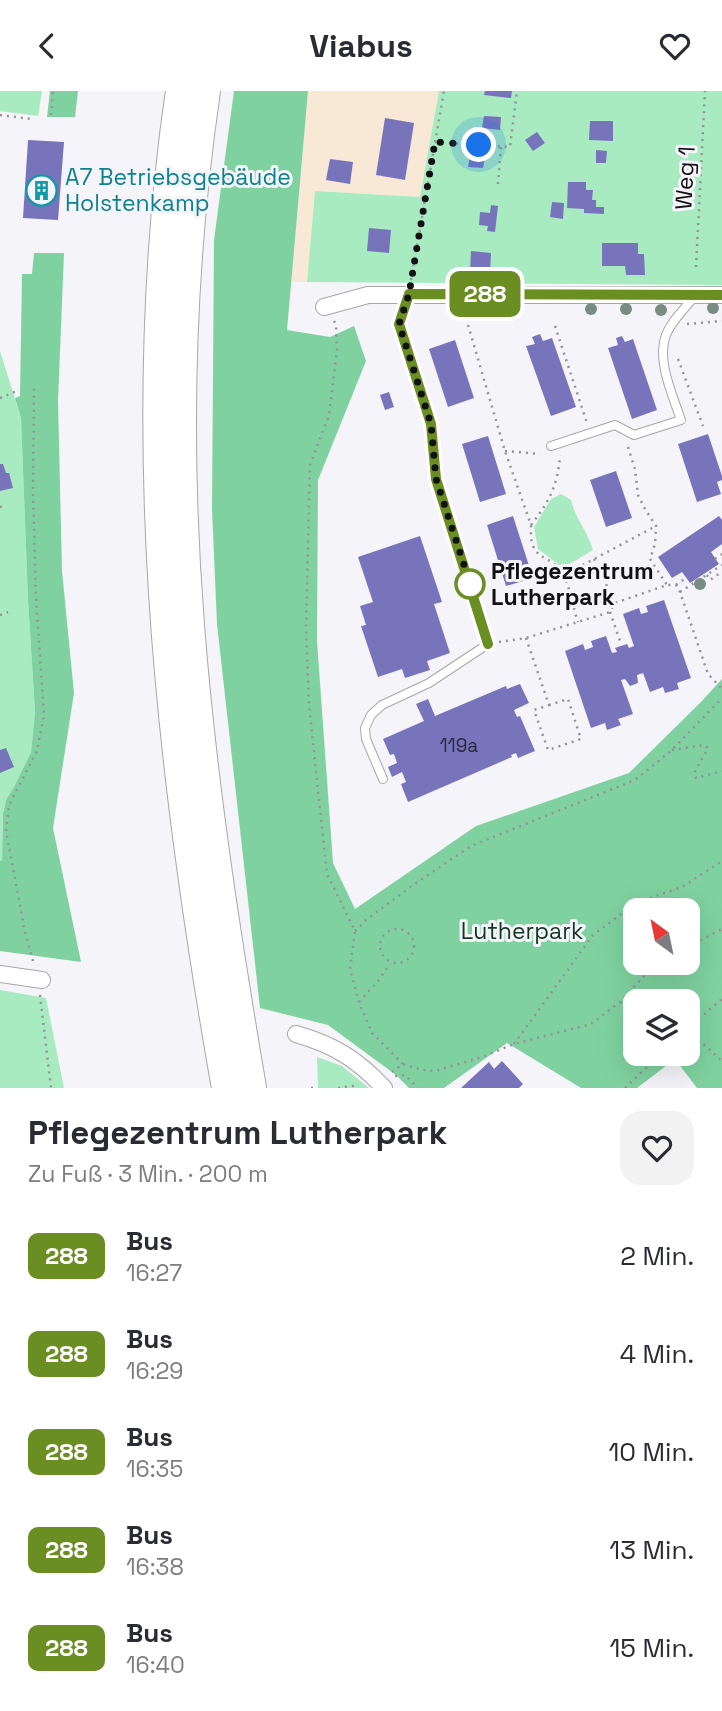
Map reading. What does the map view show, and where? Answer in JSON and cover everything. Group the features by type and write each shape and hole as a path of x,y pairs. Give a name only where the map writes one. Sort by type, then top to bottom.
{"highway":[{"path":"181,91 161,287 159,376 165,623 184,808 227,1088"},
{"path":"205,91 192,199 184,317 181,407 184,542 205,787 228,953 251,1088"}],"street":[{"path":"324,307 368,295 722,295"},
{"path":"0,974 40,980"},
{"path":"296,1034 314,1039 348,1056 382,1085"}],"lane":[{"path":"383,779 366,739 365,727 371,715 382,705 429,683 488,644 436,479 431,424 399,324 409,294"},
{"path":"552,450 615,425 634,435 681,420 663,364 665,337 696,295"}],"path":[{"path":"51,115 53,91"},
{"path":"409,294 444,91"},
{"path":"435,142 510,147 517,91"},
{"name":"Weg 1","path":"696,267 705,91"},
{"path":"0,115 31,119"},
{"path":"498,184 501,146"},
{"path":"324,307 336,325 337,350 329,415 310,465 306,643 327,874 355,931 350,969 359,1002 372,1033 403,1064 435,1071 514,1044 591,1024 620,1002 645,975"},
{"path":"671,326 722,321"},
{"path":"468,325 505,451 531,525 533,547 538,555 555,565 564,575 578,622"},
{"path":"555,326 590,433"},
{"path":"678,359 704,426"},
{"path":"34,387 36,598 44,715 37,751 9,805 6,831 25,932 40,980 51,1088"},
{"path":"0,398 17,391"},
{"path":"634,435 627,444 635,469 638,495 656,526 655,544 650,559 667,585"},
{"path":"531,525 550,497 559,475 560,455 552,450"},
{"path":"505,451 544,454"},
{"path":"0,507 6,505"},
{"path":"564,575 656,526"},
{"path":"715,558 722,554"},
{"path":"594,559 615,603"},
{"path":"680,592 722,565"},
{"path":"707,575 710,580 721,573 717,568"},
{"path":"488,644 526,638 610,612 615,603 667,585 676,585 686,578"},
{"path":"676,585 708,674 722,689"},
{"path":"0,615 8,612"},
{"path":"610,612 620,641"},
{"path":"526,638 549,705"},
{"path":"355,931 416,883 471,846 635,780 671,751 722,698"},
{"path":"568,699 581,739 548,750 534,710 549,705 568,699"},
{"path":"671,751 704,745 708,748 694,773 696,778 722,771"},
{"path":"514,1044 592,936 636,903 682,887 722,861"},
{"path":"700,941 722,929"},
{"path":"389,930 408,932 414,940 414,950 409,959 401,963 391,963 383,956 380,947 382,937 389,930"},
{"path":"359,1002 391,963"},
{"path":"700,1018 722,999"},
{"path":"700,1040 722,1061"},
{"path":"382,1085 403,1064"},
{"path":"625,1088 648,1066"},
{"path":"382,1085 396,1075 405,1075 418,1088"}],"shaded area":[{"path":"308,91 439,91 421,197 315,191 307,282 291,282"}],"green space":[{"path":"0,91 42,91 38,116 0,111"},
{"path":"50,91 78,91 75,117 47,117"},
{"name":"Lutherpark","path":"234,91 308,91 287,330 330,337 354,326 366,361 318,480 317,641 333,863 355,909 476,826 629,773 722,679 722,1088 697,1088 680,1066 700,1066 700,989 623,989 623,1066 666,1066 637,1088 581,1088 507,1043 444,1088 409,1088 396,1075 328,1025 260,1008 217,624 212,509 214,240"},
{"path":"439,91 722,91 722,285 307,282 315,191 420,197"},
{"path":"34,253 64,253 58,401 62,571 74,693 53,828 81,962 0,951 3,813 6,800 31,752 35,712 21,418 15,398 20,396 22,274 32,274"},
{"path":"0,351 21,418 35,712 31,752 6,800 0,861"},
{"path":"561,494 571,500 593,550 563,568 538,549 534,527 551,499"},
{"path":"0,990 46,998 64,1088 0,1088"},
{"path":"317,1057 342,1066 369,1088 318,1088"}],"building":[{"path":"485,91 512,91 511,98 484,95"},
{"path":"484,116 501,117 500,130 482,128"},
{"path":"385,118 414,123 405,180 376,175"},
{"path":"590,121 613,121 613,141 589,140"},
{"path":"537,132 545,143 533,151 525,140"},
{"name":"A7 Betriebsgebäude Holstenkamp","path":"28,140 64,142 58,220 23,218"},
{"path":"596,150 607,151 606,163 596,163"},
{"path":"470,155 485,157 483,168 468,167"},
{"path":"330,159 353,162 350,184 326,180"},
{"path":"568,182 586,182 586,190 593,190 592,200 596,200 596,207 604,207 604,214 584,213 584,209 567,208"},
{"path":"552,202 564,203 563,219 550,217"},
{"path":"491,205 498,206 495,232 487,231 488,226 479,225 480,212 490,213"},
{"path":"369,228 391,230 389,253 367,251"},
{"path":"602,243 638,243 638,254 644,254 645,275 626,275 625,266 602,266"},
{"path":"471,251 491,253 490,274 470,272"},
{"path":"540,334 543,341 552,338 576,407 551,416 526,346 535,344 532,337"},
{"path":"622,336 625,342 633,339 657,410 632,419 608,348 618,345 616,338"},
{"path":"455,340 474,398 448,407 429,349"},
{"path":"389,392 394,407 385,410 380,395"},
{"path":"708,434 722,476 722,480 717,482 721,494 697,502 678,444"},
{"path":"488,436 506,494 480,502 462,444"},
{"path":"0,464 3,464 6,473 9,473 13,488 0,491"},
{"path":"616,471 632,518 606,527 590,480"},
{"path":"513,516 533,578 506,586 487,525"},
{"path":"719,516 722,520 722,544 711,552 719,564 690,583 682,572 672,578 658,557"},
{"path":"420,536 442,602 434,604 450,653 427,661 430,670 405,678 402,669 378,677 361,626 366,625 360,606 373,602 358,557"},
{"path":"664,600 691,678 677,683 679,689 665,693 663,687 650,692 643,673 637,675 638,683 630,686 625,679 621,680 633,714 618,719 621,725 607,730 605,723 591,728 565,651 583,644 585,650 593,647 591,641 606,636 612,653 617,652 615,648 627,644 629,648 634,646 623,614 639,608 641,614 648,612 646,606"},
{"path":"520,684 529,703 514,710 517,717 520,716 535,751 518,758 516,753 511,755 512,757 408,802 401,784 406,782 402,772 392,777 388,767 397,763 383,739 424,721 416,704 428,699 435,716 506,686 507,689"},
{"path":"6,748 14,767 0,773 0,750"},
{"path":"502,1061 523,1084 519,1088 461,1088 489,1062 494,1069"}],"bus line":[{"name":"288","path":"488,644 436,479 431,424 399,324 409,294 722,295"}],"place":[{"name":"A7 Betriebsgebäude Holstenkamp","path":"42,190"},
{"name":"Pflegezentrum Lutherpark","path":"470,584"}],"route":[{"path":"470,584 471,586 436,479 431,424 399,324 409,294 435,142 479,145"}]}
